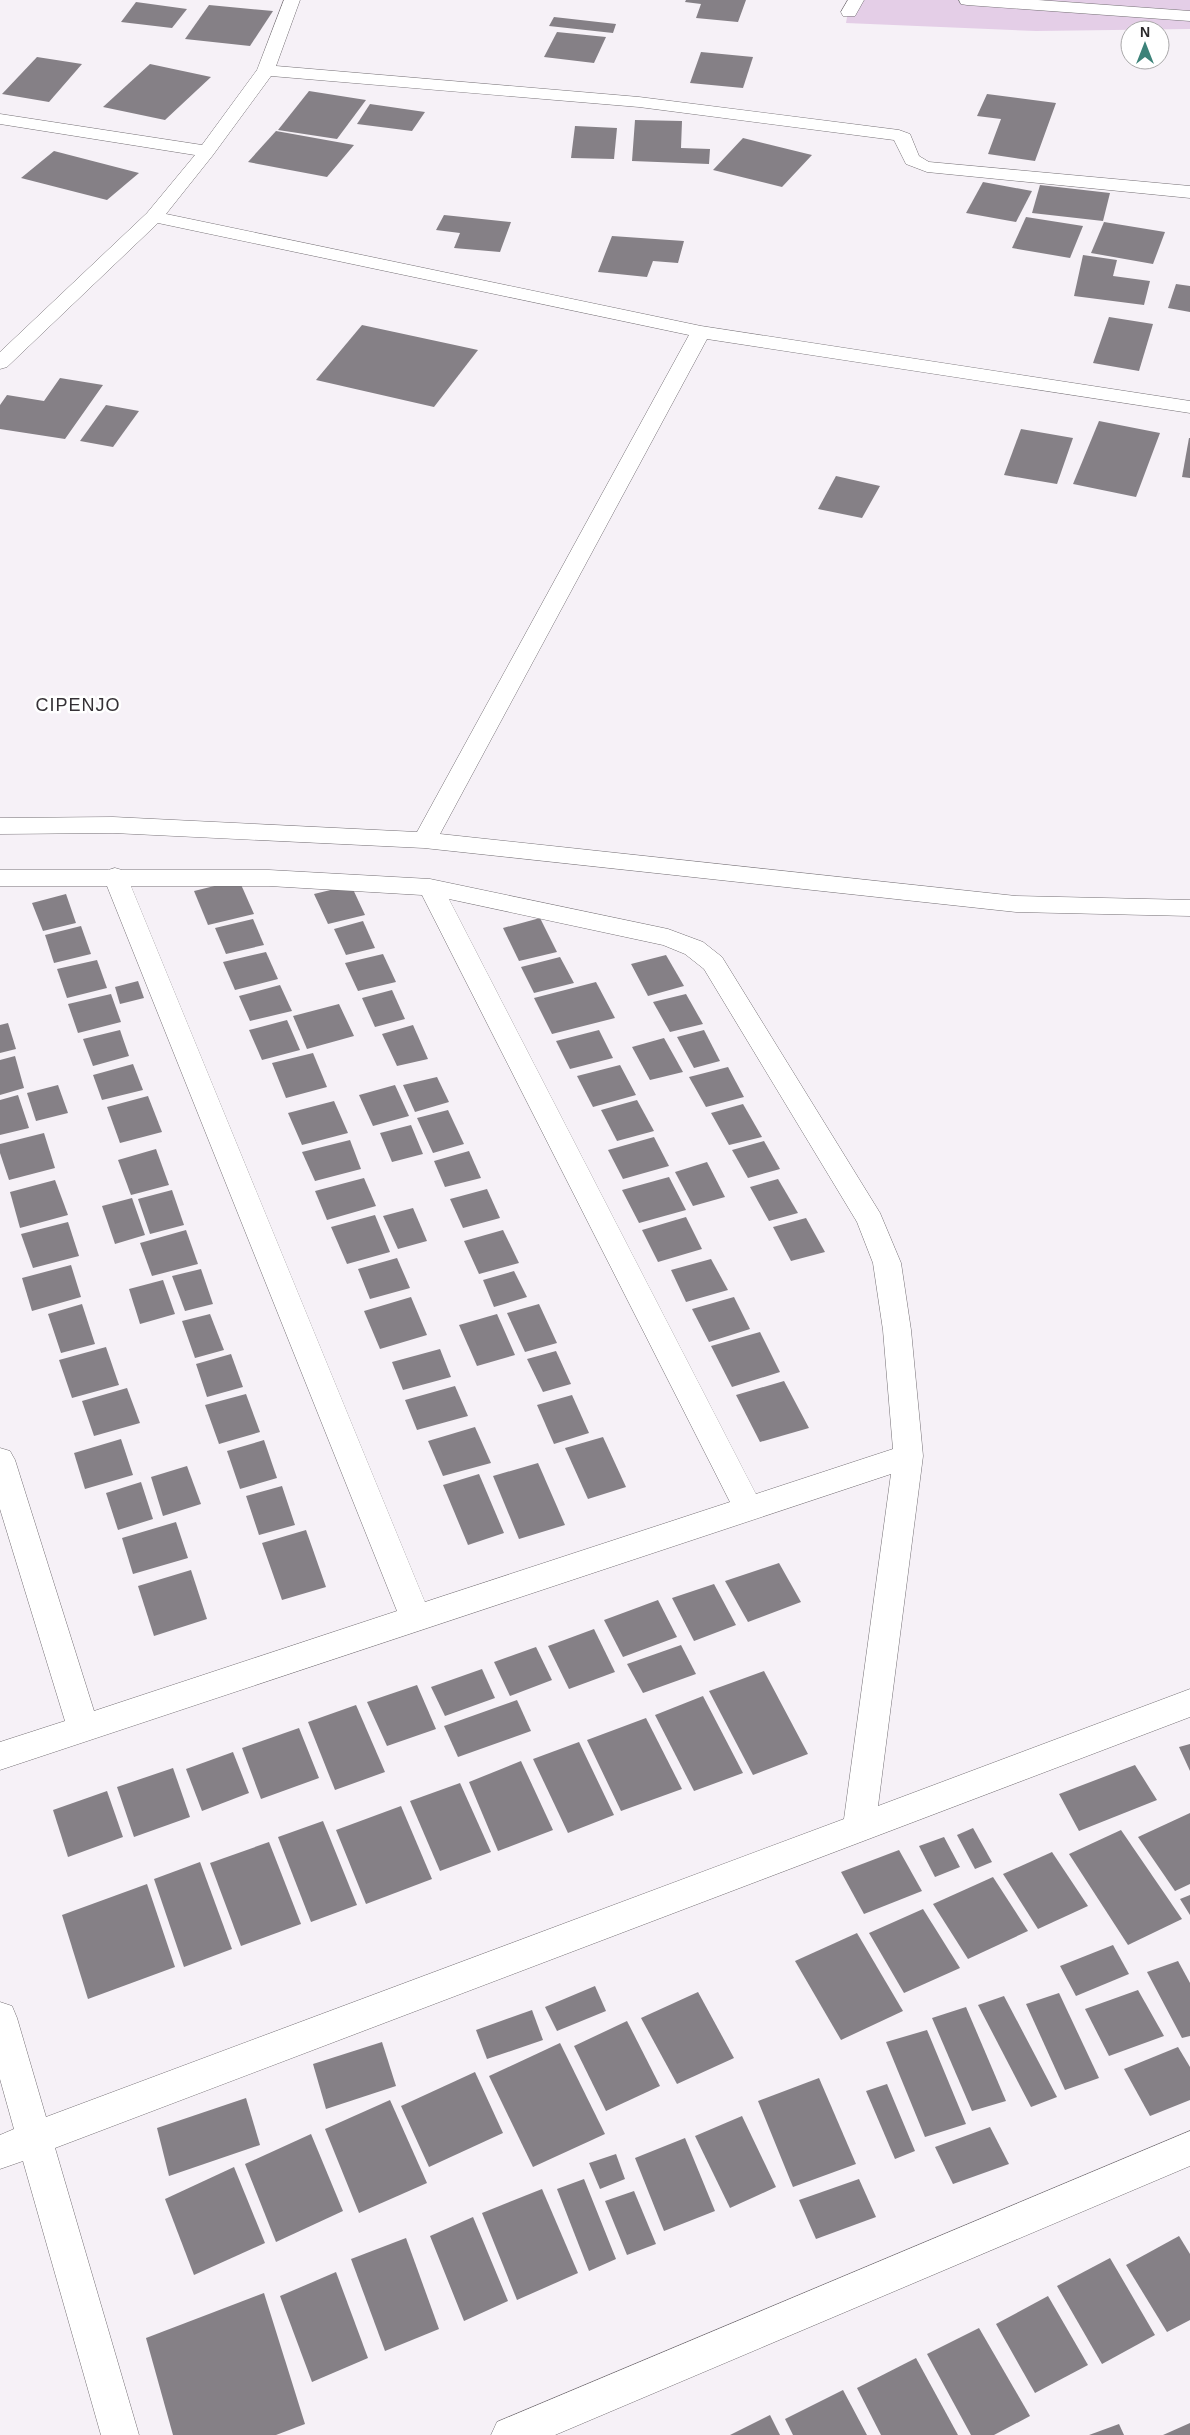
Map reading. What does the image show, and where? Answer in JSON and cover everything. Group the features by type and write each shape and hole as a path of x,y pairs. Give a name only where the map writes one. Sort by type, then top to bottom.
{"street":[{"path":"0,363 154,217 207,151 266,70 292,0"},
{"path":"967,0 1190,16"},
{"path":"266,70 639,102 889,134 904,138 910,159 914,163 926,167 1190,192"},
{"path":"0,120 207,151"},
{"path":"154,217 701,332 1190,407"},
{"path":"424,840 701,332"},
{"path":"0,826 113,825 424,840 1016,904 1190,908"},
{"path":"115,876 416,1619"},
{"path":"0,878 115,876 269,878 430,887 668,938 694,948 713,963 870,1220 887,1263 896,1330 908,1456 859,1828"},
{"path":"430,887 749,1509"},
{"path":"0,1756 908,1456"},
{"path":"0,1460 83,1728"},
{"path":"0,2152 1190,1703"},
{"path":"0,2018 120,2435"},
{"path":"510,2435 1190,2148"}],"shaded area":[{"path":"850,0 1190,0 1190,29 1170,29 1170,20 1120,20 1120,30 1036,31 846,23"}],"building":[{"path":"686,0 746,0 738,22 696,18 701,4 685,2"},
{"path":"136,2 187,9 172,28 121,22"},
{"path":"209,5 273,11 250,46 185,39"},
{"path":"554,17 616,24 613,33 549,26"},
{"path":"557,32 606,37 594,63 544,57"},
{"path":"701,52 753,57 743,88 690,83"},
{"path":"37,57 82,64 49,102 2,94"},
{"path":"150,64 211,77 165,120 103,107"},
{"path":"309,91 366,100 337,139 278,130"},
{"path":"987,94 1056,103 1035,161 988,154 1001,119 977,116"},
{"path":"370,104 425,112 412,131 357,124"},
{"path":"635,120 682,121 681,148 710,149 709,164 632,161"},
{"path":"575,126 617,128 614,159 571,158"},
{"path":"276,131 354,145 327,177 248,162"},
{"path":"743,138 812,155 782,187 713,170"},
{"path":"54,151 139,173 107,200 21,178"},
{"path":"983,182 1032,191 1016,222 966,213"},
{"path":"1040,185 1110,193 1103,221 1032,213"},
{"path":"444,215 511,222 500,252 454,248 460,233 436,230"},
{"path":"1026,217 1083,226 1070,258 1012,248"},
{"path":"1104,222 1165,232 1153,264 1091,253"},
{"path":"612,236 684,241 678,263 653,261 647,277 598,272"},
{"path":"1083,255 1117,260 1113,276 1150,281 1144,305 1074,296"},
{"path":"1176,284 1190,286 1190,312 1168,308"},
{"path":"1109,317 1153,324 1139,371 1093,363"},
{"path":"362,325 478,350 434,407 316,380"},
{"path":"60,378 103,385 65,439 0,429 0,405 7,395 44,401"},
{"path":"106,405 139,411 113,447 80,441"},
{"path":"1099,421 1160,433 1136,497 1073,484"},
{"path":"1021,429 1073,438 1057,484 1004,475"},
{"path":"1190,438 1190,478 1182,477"},
{"path":"836,476 880,486 862,518 818,509"},
{"path":"239,880 254,914 208,925 194,891"},
{"path":"351,885 365,915 328,924 314,894"},
{"path":"66,894 76,923 43,931 32,903"},
{"path":"540,918 557,952 519,961 503,928"},
{"path":"253,919 264,945 226,954 215,928"},
{"path":"363,921 375,948 346,955 334,929"},
{"path":"81,926 91,954 54,963 45,935"},
{"path":"266,952 278,979 235,990 223,962"},
{"path":"383,954 396,982 358,991 345,963"},
{"path":"666,955 684,986 648,996 631,964"},
{"path":"560,957 574,983 534,993 521,967"},
{"path":"97,960 107,988 67,998 57,969"},
{"path":"138,981 144,998 120,1004 115,987"},
{"path":"596,982 615,1018 552,1034 534,998"},
{"path":"280,985 292,1011 250,1021 239,996"},
{"path":"392,990 405,1019 375,1027 362,998"},
{"path":"111,994 121,1022 78,1033 68,1004"},
{"path":"686,994 703,1024 670,1032 653,1002"},
{"path":"339,1004 354,1036 307,1049 293,1016"},
{"path":"287,1020 300,1050 262,1060 249,1030"},
{"path":"8,1023 16,1049 0,1053 0,1025"},
{"path":"413,1025 428,1059 397,1066 382,1034"},
{"path":"120,1030 129,1056 93,1066 83,1039"},
{"path":"599,1030 613,1058 570,1069 556,1041"},
{"path":"704,1030 720,1061 694,1068 677,1037"},
{"path":"664,1038 683,1072 650,1080 632,1047"},
{"path":"313,1053 327,1087 286,1098 272,1063"},
{"path":"15,1056 24,1088 0,1095 0,1060"},
{"path":"133,1064 143,1090 102,1100 93,1075"},
{"path":"620,1065 636,1095 593,1107 577,1076"},
{"path":"728,1067 744,1097 706,1107 689,1077"},
{"path":"437,1077 449,1102 415,1112 403,1085"},
{"path":"58,1085 68,1113 36,1121 27,1093"},
{"path":"395,1085 409,1116 373,1126 359,1095"},
{"path":"18,1095 29,1128 0,1135 0,1100"},
{"path":"148,1096 162,1132 120,1143 107,1107"},
{"path":"637,1100 654,1131 617,1141 601,1110"},
{"path":"334,1101 348,1133 302,1145 288,1113"},
{"path":"743,1104 762,1137 729,1145 711,1113"},
{"path":"448,1110 464,1144 433,1153 417,1118"},
{"path":"411,1125 423,1154 392,1162 380,1133"},
{"path":"44,1133 55,1168 9,1180 0,1153 0,1144"},
{"path":"654,1137 669,1166 623,1179 608,1150"},
{"path":"350,1140 361,1169 315,1181 302,1152"},
{"path":"764,1141 780,1169 748,1178 732,1150"},
{"path":"156,1149 169,1185 131,1195 118,1160"},
{"path":"469,1151 481,1178 445,1187 434,1161"},
{"path":"707,1162 725,1197 693,1206 675,1172"},
{"path":"669,1177 686,1210 639,1223 622,1190"},
{"path":"364,1178 376,1206 327,1220 315,1191"},
{"path":"778,1179 798,1213 769,1221 750,1187"},
{"path":"55,1180 68,1215 20,1228 10,1192"},
{"path":"487,1189 500,1218 463,1228 450,1199"},
{"path":"172,1190 184,1225 150,1234 138,1199"},
{"path":"132,1198 145,1235 115,1244 102,1206"},
{"path":"413,1208 427,1241 398,1249 383,1216"},
{"path":"375,1215 390,1252 347,1264 331,1227"},
{"path":"686,1217 702,1249 658,1262 642,1230"},
{"path":"806,1218 825,1252 791,1261 773,1227"},
{"path":"68,1222 79,1256 33,1268 21,1234"},
{"path":"186,1230 198,1264 152,1276 140,1243"},
{"path":"503,1230 519,1263 479,1274 464,1241"},
{"path":"397,1258 410,1288 370,1299 358,1269"},
{"path":"711,1259 728,1290 686,1302 671,1270"},
{"path":"71,1265 81,1297 32,1311 22,1278"},
{"path":"201,1269 213,1304 185,1311 172,1276"},
{"path":"514,1271 527,1297 494,1307 483,1280"},
{"path":"163,1280 175,1314 140,1324 129,1289"},
{"path":"411,1297 427,1335 380,1349 364,1311"},
{"path":"734,1297 750,1329 709,1342 692,1309"},
{"path":"82,1304 95,1344 61,1353 48,1314"},
{"path":"539,1304 557,1343 525,1352 507,1313"},
{"path":"210,1314 224,1350 195,1358 182,1321"},
{"path":"497,1314 515,1355 477,1366 459,1325"},
{"path":"760,1332 780,1372 732,1387 711,1346"},
{"path":"106,1347 119,1385 72,1398 59,1360"},
{"path":"440,1349 451,1377 403,1390 392,1362"},
{"path":"556,1351 571,1384 543,1392 527,1359"},
{"path":"231,1354 243,1387 207,1397 196,1364"},
{"path":"784,1381 809,1428 760,1442 736,1395"},
{"path":"455,1386 468,1416 417,1430 405,1400"},
{"path":"127,1388 140,1423 94,1436 82,1401"},
{"path":"246,1394 260,1432 219,1444 205,1405"},
{"path":"572,1395 589,1433 554,1444 537,1405"},
{"path":"475,1427 491,1463 443,1476 428,1441"},
{"path":"603,1437 626,1487 588,1499 565,1448"},
{"path":"121,1439 133,1475 85,1489 74,1453"},
{"path":"264,1440 277,1478 240,1489 227,1451"},
{"path":"538,1463 565,1525 519,1539 493,1476"},
{"path":"187,1466 201,1504 163,1516 151,1477"},
{"path":"479,1474 504,1533 468,1545 443,1485"},
{"path":"141,1482 153,1519 118,1530 106,1493"},
{"path":"282,1486 295,1525 259,1535 246,1496"},
{"path":"176,1522 188,1558 133,1574 122,1538"},
{"path":"306,1530 326,1587 282,1600 262,1543"},
{"path":"779,1563 801,1602 748,1622 725,1581"},
{"path":"191,1570 207,1619 154,1636 138,1586"},
{"path":"714,1584 736,1625 694,1641 672,1598"},
{"path":"658,1600 677,1637 623,1657 604,1620"},
{"path":"594,1629 615,1672 569,1689 548,1646"},
{"path":"681,1645 696,1674 643,1693 627,1664"},
{"path":"536,1647 552,1680 510,1696 494,1662"},
{"path":"482,1669 495,1698 445,1716 431,1687"},
{"path":"764,1671 808,1754 753,1775 709,1691"},
{"path":"417,1685 436,1729 387,1746 367,1702"},
{"path":"703,1696 743,1773 694,1791 655,1715"},
{"path":"517,1700 531,1731 458,1757 444,1726"},
{"path":"356,1705 385,1772 335,1790 308,1722"},
{"path":"646,1718 682,1789 621,1811 587,1740"},
{"path":"299,1728 319,1778 261,1799 242,1748"},
{"path":"579,1742 614,1815 568,1833 533,1759"},
{"path":"1190,1744 1190,1771 1179,1747"},
{"path":"233,1752 249,1793 202,1811 186,1769"},
{"path":"521,1761 553,1830 498,1851 469,1782"},
{"path":"1135,1765 1157,1800 1079,1831 1059,1794"},
{"path":"173,1768 190,1817 134,1837 117,1787"},
{"path":"460,1783 491,1852 440,1871 410,1801"},
{"path":"107,1791 123,1837 68,1857 53,1810"},
{"path":"401,1806 432,1879 366,1904 336,1830"},
{"path":"1190,1813 1190,1884 1175,1891 1138,1837"},
{"path":"323,1821 357,1905 311,1922 278,1837"},
{"path":"973,1828 992,1862 975,1869 957,1835"},
{"path":"1121,1830 1182,1919 1128,1945 1069,1854"},
{"path":"944,1837 960,1867 935,1877 919,1846"},
{"path":"269,1842 301,1924 241,1946 210,1863"},
{"path":"899,1850 922,1891 864,1914 841,1872"},
{"path":"1052,1852 1088,1906 1038,1929 1003,1874"},
{"path":"200,1862 232,1949 184,1967 154,1879"},
{"path":"993,1877 1028,1931 968,1959 933,1904"},
{"path":"147,1884 175,1967 88,1999 62,1915"},
{"path":"1190,1895 1190,1915 1180,1899"},
{"path":"923,1909 960,1968 904,1993 869,1933"},
{"path":"857,1933 903,2011 841,2040 795,1961"},
{"path":"1113,1945 1129,1974 1076,1996 1060,1966"},
{"path":"1178,1961 1190,1983 1190,2036 1182,2038 1147,1972"},
{"path":"595,1986 606,2011 557,2031 545,2007"},
{"path":"1138,1990 1164,2036 1109,2056 1085,2009"},
{"path":"698,1992 734,2058 677,2084 641,2018"},
{"path":"1059,1993 1099,2078 1065,2090 1026,2004"},
{"path":"1004,1996 1057,2097 1031,2107 978,2005"},
{"path":"966,2007 1006,2101 972,2111 932,2018"},
{"path":"532,2010 543,2040 487,2059 476,2030"},
{"path":"627,2021 660,2086 606,2111 574,2046"},
{"path":"927,2030 966,2124 925,2137 886,2042"},
{"path":"382,2042 396,2086 326,2109 313,2064"},
{"path":"560,2043 605,2134 533,2167 489,2076"},
{"path":"1178,2047 1190,2067 1190,2100 1150,2116 1124,2069"},
{"path":"475,2072 503,2133 429,2167 401,2106"},
{"path":"819,2078 856,2164 793,2187 758,2101"},
{"path":"887,2084 915,2151 895,2159 866,2091"},
{"path":"246,2098 260,2145 169,2176 157,2128"},
{"path":"390,2100 427,2183 359,2213 325,2129"},
{"path":"742,2116 776,2187 730,2208 695,2136"},
{"path":"990,2127 1009,2164 953,2184 935,2147"},
{"path":"311,2134 343,2211 276,2242 245,2164"},
{"path":"685,2138 715,2211 664,2231 635,2158"},
{"path":"616,2154 625,2179 600,2189 589,2163"},
{"path":"234,2167 265,2243 194,2275 165,2199"},
{"path":"584,2179 616,2259 589,2271 557,2189"},
{"path":"859,2179 876,2217 816,2239 799,2200"},
{"path":"542,2189 578,2273 517,2300 482,2213"},
{"path":"634,2191 656,2244 627,2255 605,2201"},
{"path":"473,2217 508,2301 464,2321 430,2236"},
{"path":"1179,2236 1190,2254 1190,2320 1167,2332 1126,2265"},
{"path":"406,2238 439,2329 385,2351 351,2259"},
{"path":"1110,2258 1155,2335 1102,2364 1057,2286"},
{"path":"336,2272 368,2358 312,2382 280,2296"},
{"path":"264,2293 305,2424 276,2435 173,2435 146,2338"},
{"path":"1048,2296 1088,2365 1035,2393 996,2324"},
{"path":"979,2328 1030,2416 994,2435 971,2435 927,2354"},
{"path":"916,2358 958,2435 881,2435 857,2388"},
{"path":"843,2390 867,2435 793,2435 785,2419"},
{"path":"770,2415 780,2435 730,2435"},
{"path":"1190,2423 1190,2435 1163,2435"},
{"path":"1119,2424 1124,2435 1089,2435"}],"district":[{"name":"CIPENJO","path":"78,705"}]}
